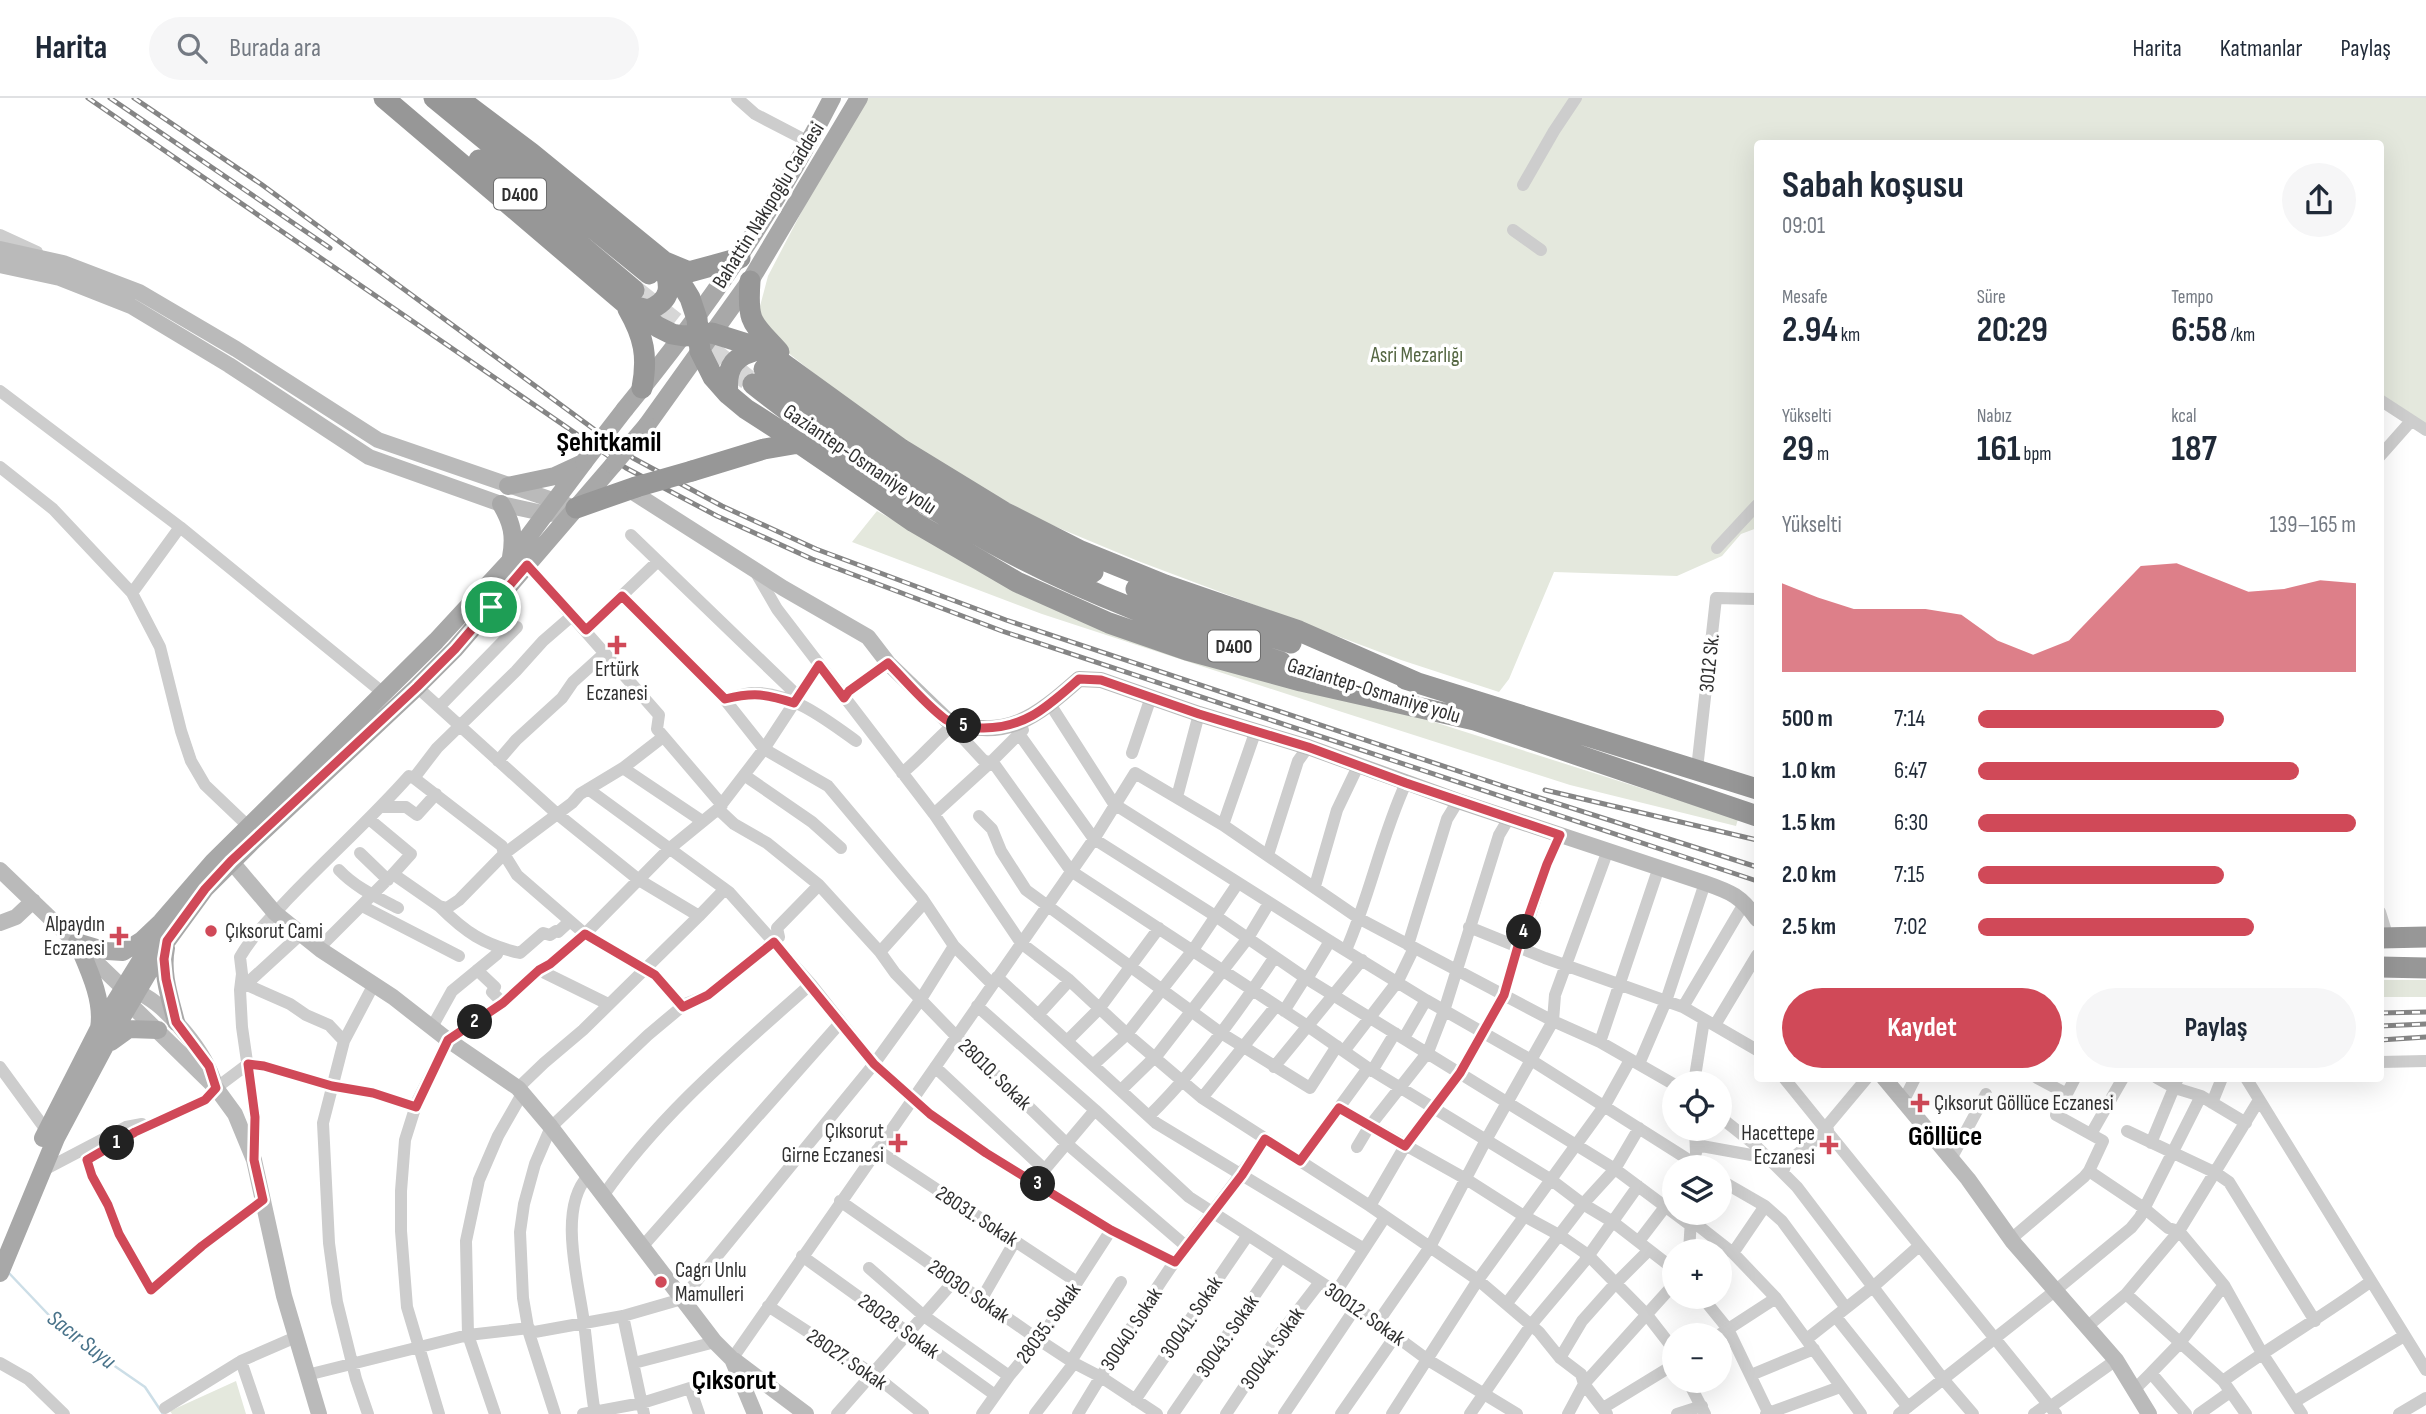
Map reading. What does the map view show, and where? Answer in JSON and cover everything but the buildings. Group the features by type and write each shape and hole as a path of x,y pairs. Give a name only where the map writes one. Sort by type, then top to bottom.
{"highway":[{"path":"384,98 643,282 676,275 690,298 698,335 713,377 728,394 746,409 914,522 1017,582 1110,623 1187,650 1301,681 1479,721"},
{"name":"D400","path":"405,98 643,282"},
{"name":"D400","path":"434,98 643,282"},
{"path":"458,98 531,153 643,282 657,327 698,335 760,368 802,376"},
{"path":"643,282 714,267 740,258"},
{"path":"751,281 748,305 752,324 802,376 901,449 1003,512 1081,551 1299,631 1418,683"},
{"path":"642,388 646,363 639,327 643,282"},
{"path":"728,394 726,378 735,361 748,352 760,368"},
{"name":"Gaziantep-Osmaniye yolu","path":"760,368 813,411 904,475 1001,530 1078,566 1195,612 1754,788"},
{"name":"Gaziantep-Osmaniye yolu","path":"760,368 807,427 899,489 993,544 1077,584 1219,641 1334,679 1479,721 1754,815"},
{"path":"576,508 632,488 764,449 799,443"},
{"path":"2384,938 2426,937"},
{"path":"2384,967 2426,968"}],"main road":[{"name":"Bahattin Nakıpoğlu Caddesi","path":"698,335 832,98"},
{"name":"Bahattin Nakıpoğlu Caddesi","path":"698,335 751,281 859,98"},
{"path":"0,1273 3,1245 47,1130 99,1028 130,995 205,889 231,861 455,649 518,563 551,508 625,409 642,388 698,335"},
{"path":"77,942 107,951 123,952 142,940 170,913 213,862 382,692 576,508 647,425 698,335"},
{"path":"508,486 555,476 584,462"},
{"path":"501,504 512,523 518,563"},
{"path":"3,1245 170,913"},
{"path":"167,941 164,959 166,979 176,1022"},
{"path":"77,942 93,984 101,1016 99,1028"},
{"path":"105,1046 129,1029 158,1030"}],"street":[{"path":"737,98 755,114 809,142"},
{"path":"1523,185 1576,98"},
{"path":"1513,230 1541,250"},
{"path":"0,235 139,292 236,349 378,440 508,486 564,513 576,508"},
{"path":"0,249 63,263"},
{"path":"0,265 60,278 131,306 229,365 369,457 501,504 551,508"},
{"path":"1,394 180,527 382,692"},
{"path":"2384,403 2426,430"},
{"path":"2384,451 2411,421"},
{"path":"0,467 52,509 132,593 160,647 191,761 205,785 248,826"},
{"path":"632,488 755,570 868,637 888,663 985,762 992,761"},
{"path":"1717,548 1754,508"},
{"path":"132,593 180,527"},
{"path":"631,534 796,699 856,741"},
{"path":"586,630 657,562"},
{"path":"439,906 447,908 459,900 504,854 588,789 623,768 663,737 657,729 659,715 573,615 518,563"},
{"path":"755,570 777,609 934,814 1021,943 1069,981 1202,1098 1370,1206 1507,1303 1560,1358 1581,1374 1584,1384 1605,1411 1662,1373"},
{"path":"622,596 725,699 764,749 828,786 924,903 954,946 1038,1015 1156,1123 1364,1249"},
{"name":"3012 Sk.","path":"1697,769 1716,598 1754,599"},
{"path":"414,778 437,748 543,641 573,615"},
{"path":"439,707 517,627"},
{"path":"498,761 517,739 562,698 573,682 605,653"},
{"path":"844,698 849,691 888,663"},
{"path":"439,1414 407,1307 401,1191 405,1140 416,1107 448,1040 503,1003 539,970 550,964 585,934 669,849 720,807 764,749 819,665"},
{"path":"934,814 1048,706 1079,679 1089,678 1308,747 1458,801 1705,883 1745,898 1754,914"},
{"path":"417,687 556,813 639,880 699,916"},
{"path":"725,699 750,693 796,699"},
{"path":"1132,753 1151,697"},
{"path":"949,723 972,728 1016,725 1048,706"},
{"path":"1048,706 1114,804 1426,1000 1605,1105 1680,1155"},
{"path":"1177,797 1199,714"},
{"path":"902,773 918,761 949,723"},
{"path":"1223,825 1256,730"},
{"path":"1019,734 1094,839 1369,1018 1615,1169 1662,1205"},
{"name":"28010. Sokak","path":"663,737 734,824 767,842 819,885 895,973 956,1036 1066,1143 1187,1247"},
{"path":"1268,855 1298,761 1308,747"},
{"path":"992,761 1071,871 1370,1070 1550,1179 1662,1260"},
{"path":"1315,886 1337,810 1359,764"},
{"path":"623,768 702,821"},
{"path":"732,1359 1094,839 1135,773 1223,825 1360,919 1553,1021 1600,1042 1662,1078"},
{"path":"744,775 812,822 841,848"},
{"path":"254,1160 255,1117 242,1027 244,988 240,957 275,913 409,776 502,846 517,876 585,934 655,975 683,1007"},
{"path":"1346,950 1360,919 1390,817 1406,783"},
{"path":"588,789 725,889 811,984 874,1064 930,1114 986,1153 1111,1230 1175,1262"},
{"path":"381,807 406,807 417,815 436,794"},
{"path":"979,816 992,830 1001,851 1026,890 1221,1033 1310,1088 1340,1048 1369,1018 1398,981 1411,947 1447,819 1458,801"},
{"path":"1357,1147 1369,1127 1428,1052 1444,1011 1499,835 1509,817"},
{"path":"318,948 411,854 369,819"},
{"path":"1370,1206 1405,1146 1460,1073 1504,995 1518,946 1560,835"},
{"path":"1378,1322 1430,1247 1553,1021 1555,995 1568,966 1608,850"},
{"path":"360,853 390,877 439,906 461,928 499,948 520,953 542,933 550,935 558,932 570,921"},
{"path":"231,861 275,913 318,948 374,984 520,1091 551,1127 715,1342 732,1359 806,1414"},
{"path":"1600,1042 1658,867"},
{"path":"0,870 130,995 158,1030 216,1088 235,1114 254,1160 284,1296 319,1414"},
{"path":"339,870 372,896 398,908"},
{"path":"1093,1065 1127,1034 1162,991 1217,917 1238,883"},
{"path":"1392,1414 1478,1280 1634,1062 1666,1001 1705,883"},
{"path":"555,1414 529,1330 523,1298 520,1232 524,1204 535,1164 551,1127 648,1035 683,1007 708,995 774,942 779,937 777,928 819,885"},
{"path":"495,1414 468,1335 466,1241 475,1194 498,1136 520,1091 725,889"},
{"path":"1683,1007 1745,898"},
{"path":"0,923 16,917 33,901"},
{"path":"880,953 924,903"},
{"path":"1121,1090 1155,1057 1248,938 1269,903"},
{"path":"362,906 459,956"},
{"path":"1469,927 1618,985 1683,1007 1754,1047"},
{"path":"1066,1041 1099,1009 1159,928"},
{"path":"244,988 301,934"},
{"path":"1202,1098 1242,1047 1306,978 1330,941"},
{"path":"307,1375 468,1335 584,1323 623,1316 682,1299 874,1064 921,999 954,946"},
{"path":"432,1027 452,991 496,954 499,948"},
{"path":"1149,1116 1182,1082 1253,991 1275,958"},
{"path":"1697,1071 1710,1023 1754,959"},
{"path":"1274,1067 1362,960"},
{"path":"477,970 495,987 492,992 503,1003"},
{"path":"539,970 608,1004"},
{"path":"1038,1015 1069,981"},
{"path":"368,1414 337,1302 329,1243 323,1124 344,1041 374,984"},
{"path":"603,1196 626,1163 685,1099 811,984"},
{"path":"244,988 290,1004 329,1025 344,1041"},
{"path":"130,995 176,1022 209,1066 216,1088"},
{"path":"1300,1161 1426,1000"},
{"name":"30012. Sokak","path":"977,1006 1189,1197 1336,1292 1428,1360 1517,1414"},
{"path":"642,1247 841,1022"},
{"path":"2384,1062 2426,1061"},
{"path":"263,1200 202,1246 151,1290 119,1234 87,1160 205,1100 216,1088 248,1064 264,1066 332,1086 373,1093 416,1107"},
{"path":"0,1067 47,1130"},
{"path":"935,1067 1044,1170"},
{"path":"1787,1082 2051,1408"},
{"path":"1783,1172 1786,1163 1827,1129 1864,1082"},
{"path":"1887,1082 1951,1159 2011,1239 2116,1360 2149,1414"},
{"path":"1903,1102 1913,1082"},
{"path":"2044,1082 2067,1094"},
{"path":"2011,1239 2090,1171 2103,1141 2056,1115 2073,1082"},
{"path":"2091,1134 2121,1082"},
{"path":"1732,1188 1765,1206 1782,1221 1903,1410 2131,1228 2172,1152 2219,1082"},
{"path":"2248,1082 2426,1370"},
{"path":"2151,1143 2176,1083 2246,1123"},
{"path":"1951,1159 1986,1094"},
{"path":"2088,1326 2126,1294 2179,1231 2259,1100"},
{"path":"1339,1108 1465,1179 1588,1255 1617,1282 1662,1334"},
{"path":"1034,1182 1095,1110"},
{"path":"42,1171 126,1127 136,1124 152,1125"},
{"path":"1732,1127 1783,1172 1973,1414"},
{"path":"1507,1303 1583,1204 1615,1169 1639,1128"},
{"path":"2127,1131 2216,1173 2229,1182 2315,1321"},
{"name":"30040. Sokak","path":"1078,1414 1175,1262 1242,1175 1265,1139"},
{"path":"1696,1141 1696,1155"},
{"path":"1696,1144 1769,1158"},
{"name":"28031. Sokak","path":"877,1150 1077,1282"},
{"path":"2090,1171 2168,1228 2179,1231 2224,1285 2262,1353 2302,1414"},
{"path":"588,1176 581,1184 572,1232 572,1259 584,1323 591,1413 643,1408 690,1388 699,1414"},
{"path":"1470,1414 1531,1325 1588,1255 1638,1186"},
{"name":"28030. Sokak","path":"840,1201 1039,1340 1157,1414"},
{"path":"1733,1252 1765,1206"},
{"path":"1560,1358 1582,1321 1617,1282 1644,1246 1662,1213"},
{"path":"1336,1292 1385,1217"},
{"path":"1699,1225 1733,1252 1776,1298 1861,1414"},
{"name":"28035. Sokak","path":"982,1414 1039,1340 1111,1230"},
{"name":"30041. Sokak","path":"1135,1400 1248,1235"},
{"path":"981,1300 1015,1241"},
{"path":"1751,1375 1811,1344 1841,1312 1919,1246"},
{"name":"28028. Sokak","path":"802,1256 995,1395"},
{"name":"30043. Sokak","path":"1173,1414 1281,1257"},
{"path":"869,1268 924,1316 1009,1376"},
{"path":"837,1414 954,1281"},
{"path":"1035,1414 1073,1362 1121,1282"},
{"name":"30044. Sokak","path":"1226,1414 1276,1339 1320,1282"},
{"path":"2199,1414 2262,1353 2315,1321 2370,1282"},
{"path":"2134,1390 2179,1344 2224,1285"},
{"path":"2126,1294 2227,1386 2246,1414"},
{"path":"1568,1414 1584,1384 1662,1298"},
{"path":"1732,1326 1776,1298"},
{"name":"28027. Sokak","path":"768,1306 873,1374 923,1414"},
{"path":"1284,1414 1356,1307"},
{"path":"623,1316 643,1408"},
{"path":"1341,1414 1396,1335"},
{"path":"2294,1402 2404,1336"},
{"path":"165,1408 241,1361 296,1337"},
{"path":"634,1363 715,1342"},
{"path":"1732,1346 1751,1375 1768,1414 1840,1387"},
{"path":"732,1359 755,1414"},
{"path":"2034,1414 2051,1408 2116,1360"},
{"path":"241,1361 259,1414"},
{"path":"0,1363 28,1379 64,1414"},
{"path":"2151,1373 2186,1414"},
{"path":"1677,1414 1703,1410 1694,1393"},
{"path":"2399,1414 2426,1398"}],"green space":[{"name":"Asri Mezarlığı","path":"861,98 2426,98 2426,427 2384,399 2384,140 1754,140 1754,529 1741,534 1722,556 1677,576 1554,572 1509,679 1499,692 1401,660 1138,561 1042,521 904,445 772,340 759,310 768,276"},
{"path":"877,511 1017,589 1738,819 1736,826 1570,785 1042,614 852,542"},
{"path":"2384,980 2426,980 2426,997 2384,997"},
{"path":"236,1381 246,1414 172,1414 170,1411"}],"waterway":[{"name":"Sacır Suyu","path":"7,1271 64,1331 145,1387 163,1414"}],"tunnel":[{"path":"634,290 753,384"}],"railway":[{"path":"88,98 626,468 717,516 812,559 1002,631 1754,880"},
{"path":"110,98 330,248"},
{"path":"134,98 261,184 633,458 722,506 816,549 1006,620 1509,788 1754,866"},
{"path":"1545,790 1754,839"},
{"path":"2384,1013 2426,1012"},
{"path":"2384,1026 2426,1024"},
{"path":"2384,1040 2426,1037"}],"place":[{"name":"Ertürk Eczanesi","path":"617,645"},
{"name":"Çıksorut Cami","path":"211,931"},
{"name":"Alpaydın Eczanesi","path":"119,936"},
{"name":"Çıksorut Göllüce Eczanesi","path":"1920,1103"},
{"name":"Çıksorut Girne Eczanesi","path":"898,1143"},
{"name":"Hacettepe Eczanesi","path":"1829,1145"},
{"name":"Cagrı Unlu Mamulleri","path":"661,1282"}],"district":[{"name":"Şehitkamil","path":"609,441"},
{"name":"Göllüce","path":"1945,1135"},
{"name":"Çıksorut","path":"734,1379"}],"route":[{"path":"527,565 586,630 622,596 725,699 750,693 766,694 794,703 819,665 844,698 849,691 888,663 947,720 972,728 994,728 1016,725 1046,708 1079,679 1101,680 1359,764 1406,783 1560,835 1518,946 1504,995 1460,1073 1405,1146 1339,1108 1300,1161 1265,1139 1242,1175 1175,1262 1111,1230 986,1153 930,1114 874,1064 774,942 708,995 683,1007 655,975 585,934 503,1003 448,1040 416,1107 373,1093 332,1086 264,1066 248,1064 255,1117 254,1160 263,1200 202,1246 151,1290 119,1234 87,1160 135,1132 205,1100 216,1088 209,1066 176,1022 166,979 164,959 167,941 205,889 231,861 417,687 491,607 527,565"}]}
